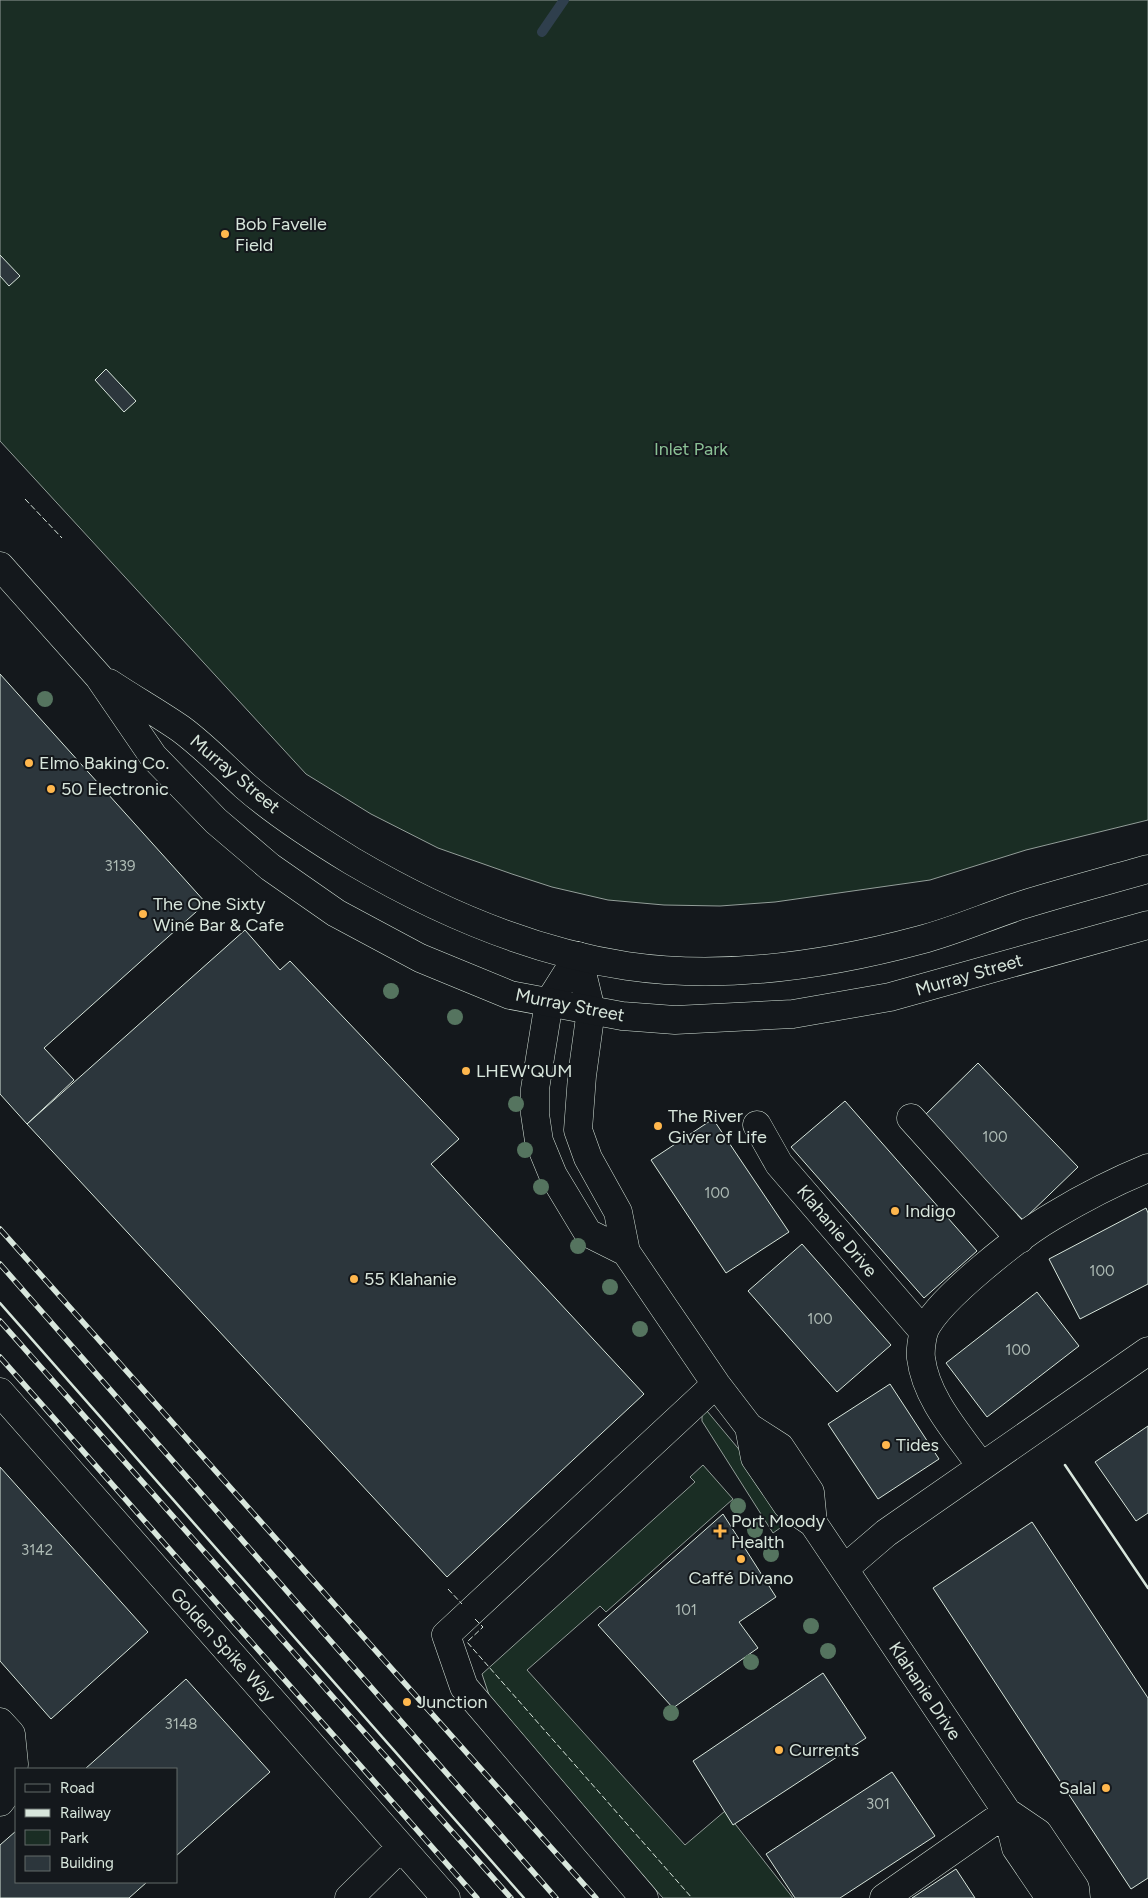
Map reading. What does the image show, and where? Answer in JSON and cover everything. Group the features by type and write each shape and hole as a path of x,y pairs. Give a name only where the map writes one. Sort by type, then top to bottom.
{"street":[{"name":"Murray Street","path":"0,566 99,677 153,756 216,821 270,867 336,913 420,958 510,995 622,1016 675,1020 793,1014 890,997 1148,925"},
{"name":"Murray Street","path":"99,677 183,730 248,788 352,860 424,900 504,935 578,956 629,966 699,971 769,968 843,957 921,940 1021,906 1148,868"},
{"name":"Klahanie Drive","path":"578,956 549,1002 535,1089 534,1114 539,1141 553,1175 588,1233 626,1252"},
{"name":"Klahanie Drive","path":"578,956 591,1010 582,1076 578,1130 588,1158 618,1212 626,1252 716,1384 749,1427 755,1458 760,1466 787,1505 813,1523 1007,1812 1016,1848 1050,1898"},
{"path":"911,1118 1020,1239"},
{"name":"Klahanie Drive","path":"757,1125 779,1164 924,1332"},
{"path":"981,1466 954,1428 925,1379 921,1356 924,1332 933,1316 946,1302 1020,1239 1052,1216 1148,1168"},
{"path":"844,1568 886,1533 1148,1351"},
{"path":"644,1898 464,1687 446,1635 716,1384"},
{"name":"Golden Spike Way","path":"0,1392 446,1898"},
{"path":"0,1722 11,1734 14,1764 12,1786 0,1802"},
{"name":"Klahanie Drive","path":"1007,1812 1038,1833 1075,1888 1076,1898"},
{"path":"884,1898 1007,1812"},
{"path":"349,1898 401,1847"}],"green space":[{"name":"Inlet Park","path":"0,0 1148,0 1148,820 1026,850 930,880 775,902 720,906 664,905 608,900 552,887 438,848 371,814 306,774 0,441"},
{"path":"707,1411 752,1465 790,1521 773,1533 702,1421 702,1415"},
{"path":"703,1465 733,1499 606,1612 600,1606 527,1670 685,1845 725,1811 793,1898 663,1898 576,1801 490,1698 482,1674 695,1482 690,1477"}],"building":[{"path":"0,255 20,276 9,286 0,276"},
{"path":"106,369 136,401 124,412 95,380"},
{"name":"50 Electronic","path":"0,674 206,903 44,1048 74,1080 27,1124 0,1094"},
{"name":"55 Klahanie","path":"245,930 280,970 290,961 459,1139 431,1164 644,1394 447,1577 27,1124"},
{"name":"Indigo","path":"978,1063 1078,1167 1023,1220 923,1117"},
{"name":"Indigo","path":"845,1101 977,1251 924,1298 791,1147"},
{"path":"713,1119 789,1232 726,1273 651,1160"},
{"path":"1146,1208 1148,1213 1148,1284 1080,1319 1049,1259"},
{"path":"802,1244 891,1345 837,1392 748,1291"},
{"path":"1037,1292 1079,1346 987,1417 946,1363"},
{"name":"Tides","path":"890,1384 939,1459 878,1499 828,1424"},
{"path":"1148,1426 1148,1513 1136,1521 1095,1462"},
{"path":"0,1467 148,1632 51,1719 0,1661"},
{"path":"723,1514 776,1597 739,1622 758,1648 673,1708 598,1625"},
{"name":"Salal","path":"1032,1522 1148,1698 1148,1878 1131,1889 933,1588"},
{"name":"Currents","path":"823,1673 866,1738 733,1825 693,1761"},
{"path":"186,1679 270,1772 178,1854 178,1768 86,1768"},
{"name":"Currents","path":"892,1772 935,1836 840,1898 795,1898 766,1854"},
{"path":"15,1832 15,1883 146,1883 129,1898 0,1898 0,1845"},
{"path":"956,1869 975,1898 912,1898"}],"waterway":[{"path":"542,32 564,0"}],"railway":[{"path":"0,1229 596,1898"},
{"path":"0,1264 556,1898"},
{"path":"0,1321 511,1898"},
{"path":"0,1357 477,1898"}],"fence":[{"path":"25,499 62,538"},
{"path":"448,1589 462,1604"},
{"path":"475,1619 483,1627 467,1642 692,1898"}],"wall":[{"path":"0,1303 524,1898"},
{"path":"1065,1465 1148,1588"}],"place":[{"name":"Bob Favelle Field","path":"225,234"},
{"name":"Elmo Baking Co.","path":"29,763"},
{"name":"50 Electronic","path":"51,789"},
{"name":"The One Sixty Wine Bar & Cafe","path":"143,914"},
{"name":"LHEW'QUM","path":"466,1071"},
{"name":"The River Giver of Life","path":"658,1126"},
{"name":"Indigo","path":"895,1211"},
{"name":"55 Klahanie","path":"354,1279"},
{"name":"Tides","path":"886,1445"},
{"name":"Port Moody Health","path":"720,1531"},
{"name":"Caffé Divano","path":"741,1559"},
{"name":"Junction","path":"407,1702"},
{"name":"Currents","path":"779,1750"},
{"name":"Salal","path":"1106,1788"}]}
